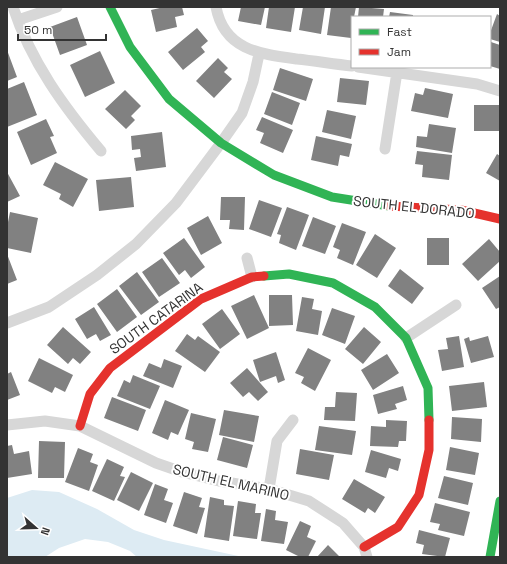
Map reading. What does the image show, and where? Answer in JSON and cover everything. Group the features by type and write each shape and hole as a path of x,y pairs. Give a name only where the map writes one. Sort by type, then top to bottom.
{"street":[{"path":"13,7 40,68 67,110 101,151"},
{"path":"18,20 57,7"},
{"name":"SOUTH EL DORADO","path":"110,7 130,47 169,99 221,144 274,175 332,197 397,207 461,210 500,219"},
{"path":"216,7 218,21 236,42 259,54 351,66"},
{"path":"7,323 49,307 98,275 136,244 176,203 221,144 242,113 253,82 259,54"},
{"path":"366,68 477,84 500,91"},
{"path":"385,149 396,72"},
{"path":"247,258 252,277"},
{"name":"SOUTH CATARINA","path":"80,426 90,394 110,368 201,299 252,277 289,274 333,283 375,307 406,338 428,388 429,450 418,495 398,527 365,552"},
{"path":"406,338 456,306"},
{"path":"269,489 277,441 293,420"},
{"name":"SOUTH EL MARINO","path":"7,425 44,421 80,426 156,463 182,472 219,481 269,489 309,501 343,523 365,552"},
{"path":"490,557 500,501"}],"shaded area":[{"path":"32,490 59,492 97,509 134,530 164,540 243,557 137,557 130,551 108,542 85,539 59,548 45,557 7,557 7,498"}],"building":[{"path":"164,7 182,7 184,15 175,17 177,27 156,32 151,10"},
{"path":"241,7 265,7 261,25 238,21"},
{"path":"269,7 295,7 291,32 266,28"},
{"path":"303,7 325,7 321,34 299,30"},
{"path":"331,7 356,7 354,16 351,16 351,38 327,35"},
{"path":"359,7 384,9 383,16 358,16"},
{"path":"390,12 413,15 413,16 389,16"},
{"path":"497,14 500,16 500,42 491,39 491,30"},
{"path":"77,17 87,45 60,55 50,27"},
{"path":"197,28 208,41 201,47 205,52 183,70 168,52"},
{"path":"491,42 500,45 500,69 491,66"},
{"path":"7,50 17,77 7,81"},
{"path":"100,51 115,83 85,97 70,65"},
{"path":"218,58 228,68 224,72 232,79 214,98 196,81"},
{"path":"280,68 313,79 306,101 273,90"},
{"path":"340,78 369,81 366,105 337,102"},
{"path":"24,82 37,115 7,127 7,89"},
{"path":"425,88 453,94 448,118 411,111 415,93 423,95"},
{"path":"125,90 141,106 131,116 135,120 126,129 105,109"},
{"path":"272,92 300,103 292,125 264,114"},
{"path":"474,105 500,105 500,131 474,131"},
{"path":"327,110 356,116 351,139 322,132"},
{"path":"262,117 293,130 283,153 260,143 264,133 256,130"},
{"path":"46,119 54,136 50,137 57,153 31,165 17,132"},
{"path":"429,124 456,128 452,153 416,147 417,136 427,137"},
{"path":"162,132 166,167 136,171 134,158 141,157 140,149 132,150 131,136"},
{"path":"316,136 352,144 349,157 340,155 338,166 311,160"},
{"path":"417,151 452,155 449,180 422,177 423,165 415,164"},
{"path":"497,154 500,156 500,181 486,173"},
{"path":"55,162 88,179 73,207 59,199 61,194 43,185"},
{"path":"7,172 20,196 7,202"},
{"path":"131,177 134,207 99,211 96,180"},
{"path":"221,197 245,197 244,230 229,229 230,220 220,220"},
{"path":"259,200 282,208 271,237 249,229"},
{"path":"287,207 309,215 296,250 279,243 281,235 277,234"},
{"path":"10,212 38,218 31,253 7,248 7,227"},
{"path":"208,216 222,243 201,255 187,228"},
{"path":"313,217 336,226 325,254 302,246"},
{"path":"342,223 366,232 353,265 337,258 340,250 333,247"},
{"path":"375,234 396,248 377,278 356,265"},
{"path":"184,238 205,267 191,278 185,270 179,275 163,253"},
{"path":"427,238 449,238 449,265 427,265"},
{"path":"489,239 500,252 500,261 478,281 462,264"},
{"path":"7,254 17,280 7,284"},
{"path":"162,258 180,283 159,297 142,272"},
{"path":"400,269 424,288 412,304 388,286"},
{"path":"137,272 159,302 141,315 119,286"},
{"path":"500,276 500,307 496,309 482,288"},
{"path":"117,289 137,317 117,332 97,304"},
{"path":"254,295 269,328 247,339 231,306"},
{"path":"269,295 292,295 293,325 269,326"},
{"path":"302,297 314,299 312,309 322,311 318,335 296,331"},
{"path":"94,307 111,335 100,341 96,334 87,339 75,319"},
{"path":"332,308 355,316 345,344 322,335"},
{"path":"222,309 240,334 220,349 202,324"},
{"path":"63,327 91,352 80,364 73,358 68,364 47,345"},
{"path":"364,327 381,342 363,364 345,349"},
{"path":"187,334 195,340 198,336 220,352 205,372 175,351"},
{"path":"459,336 464,367 442,371 438,350 448,349 446,338"},
{"path":"488,336 494,357 471,363 464,339 469,337 470,341"},
{"path":"308,348 331,360 315,391 301,383 304,377 295,373"},
{"path":"276,352 285,380 278,383 276,376 260,382 253,360"},
{"path":"387,354 399,373 373,390 361,370"},
{"path":"39,358 73,375 65,392 55,387 52,393 28,381"},
{"path":"164,359 182,366 173,388 143,376 149,363 161,368"},
{"path":"247,368 268,392 258,401 249,392 243,397 230,383"},
{"path":"11,372 20,395 7,400 7,374"},
{"path":"133,375 160,386 150,409 117,396 124,380 130,383"},
{"path":"484,382 487,407 452,411 449,386"},
{"path":"403,386 407,400 395,404 397,409 378,414 373,395"},
{"path":"336,392 357,393 355,421 324,420 325,407 335,407"},
{"path":"112,397 146,410 138,431 104,418"},
{"path":"165,400 189,410 178,435 171,432 168,440 152,433"},
{"path":"224,410 259,416 254,442 219,435"},
{"path":"191,413 216,419 208,452 192,449 194,442 185,439"},
{"path":"452,417 482,419 481,442 451,439"},
{"path":"386,420 407,421 406,441 399,441 398,447 370,446 371,426 386,427"},
{"path":"319,426 356,431 352,455 315,450"},
{"path":"223,437 253,445 247,468 217,460"},
{"path":"39,441 65,442 64,478 38,478"},
{"path":"12,445 14,454 29,451 32,474 7,478 7,446"},
{"path":"450,447 479,453 475,475 446,470"},
{"path":"78,448 93,454 90,462 98,465 89,491 65,482"},
{"path":"300,449 334,455 329,480 296,474"},
{"path":"371,450 401,459 398,471 389,468 386,478 365,472"},
{"path":"107,459 124,467 120,476 125,477 114,501 92,491"},
{"path":"131,472 153,483 139,511 117,500"},
{"path":"444,476 473,483 468,505 438,498"},
{"path":"354,479 385,497 375,513 368,508 365,513 342,499"},
{"path":"155,484 168,489 164,500 173,503 166,523 144,515"},
{"path":"184,492 202,498 199,507 205,508 197,534 173,526"},
{"path":"210,497 224,500 224,505 234,506 229,541 204,537"},
{"path":"238,501 256,504 255,513 261,513 257,539 233,536"},
{"path":"435,503 470,512 464,536 438,530 440,524 430,522"},
{"path":"266,509 276,511 275,520 288,522 284,544 261,541"},
{"path":"300,521 311,526 307,537 316,541 308,557 300,557 286,550"},
{"path":"419,530 450,538 445,557 422,554 424,545 416,543"},
{"path":"328,545 340,557 317,557"}],"traffic: fast":[{"path":"110,7 130,47 169,99 221,143 274,175 332,197 389,206"},
{"path":"264,276 289,274 333,283 375,307 406,338 428,388 429,420"},
{"path":"490,557 500,501"}],"traffic: jam":[{"path":"389,206 461,210 500,219"},
{"path":"80,426 90,394 110,368 201,299 252,277 264,276"},
{"path":"364,547 398,527 419,495 429,450 429,420"}]}
